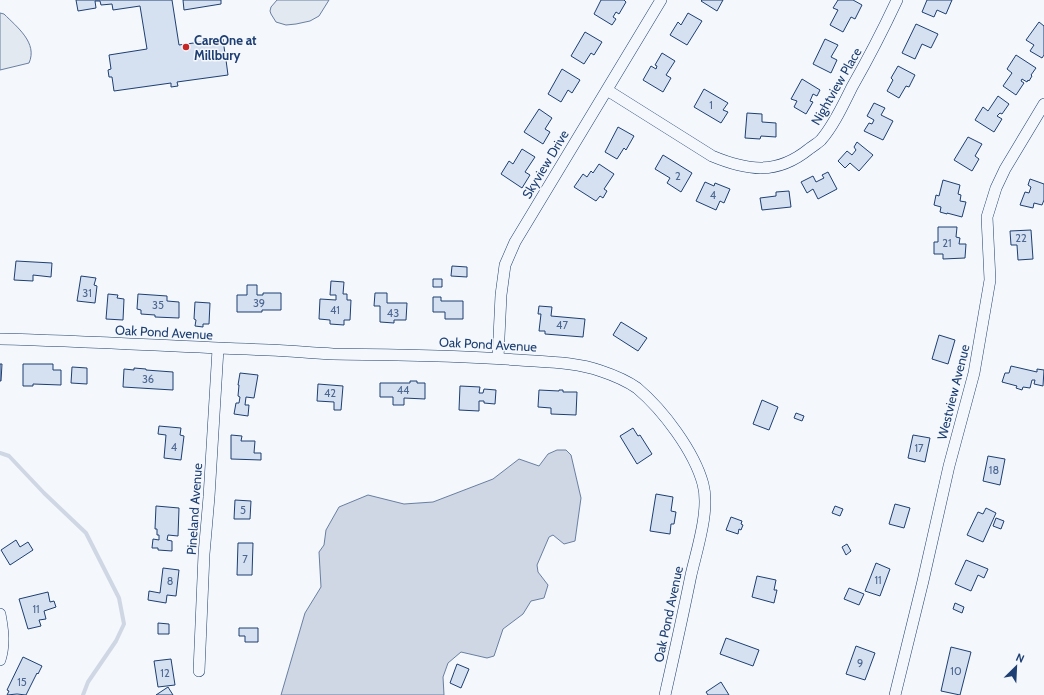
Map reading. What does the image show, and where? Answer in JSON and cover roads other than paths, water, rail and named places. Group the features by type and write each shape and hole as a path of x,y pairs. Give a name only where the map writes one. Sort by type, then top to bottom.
{"street":[{"name":"Skyview Drive","path":"498,358 501,295 505,266 515,242 661,0"},
{"name":"Nightview Place","path":"606,90 712,156 729,163 745,166 767,168 783,165 801,156 821,140 874,48 897,0"},
{"name":"Westview Avenue","path":"895,695 949,466 974,374 990,280 987,217 996,188 1005,169 1044,104"},
{"name":"Oak Pond Avenue","path":"0,339 88,341 331,354 394,354 498,358 576,365 603,372 624,381 635,387 675,430 697,465 703,485 705,508 665,695"},
{"name":"Pineland Avenue","path":"199,671 204,554 218,349"},
{"path":"0,614 4,645 0,660"}],"waterway":[{"path":"0,453 9,456 44,493 86,533 119,598 124,624 116,641 88,682 83,695"}],"place":[{"name":"CareOne at Millbury","path":"186,47"}]}
